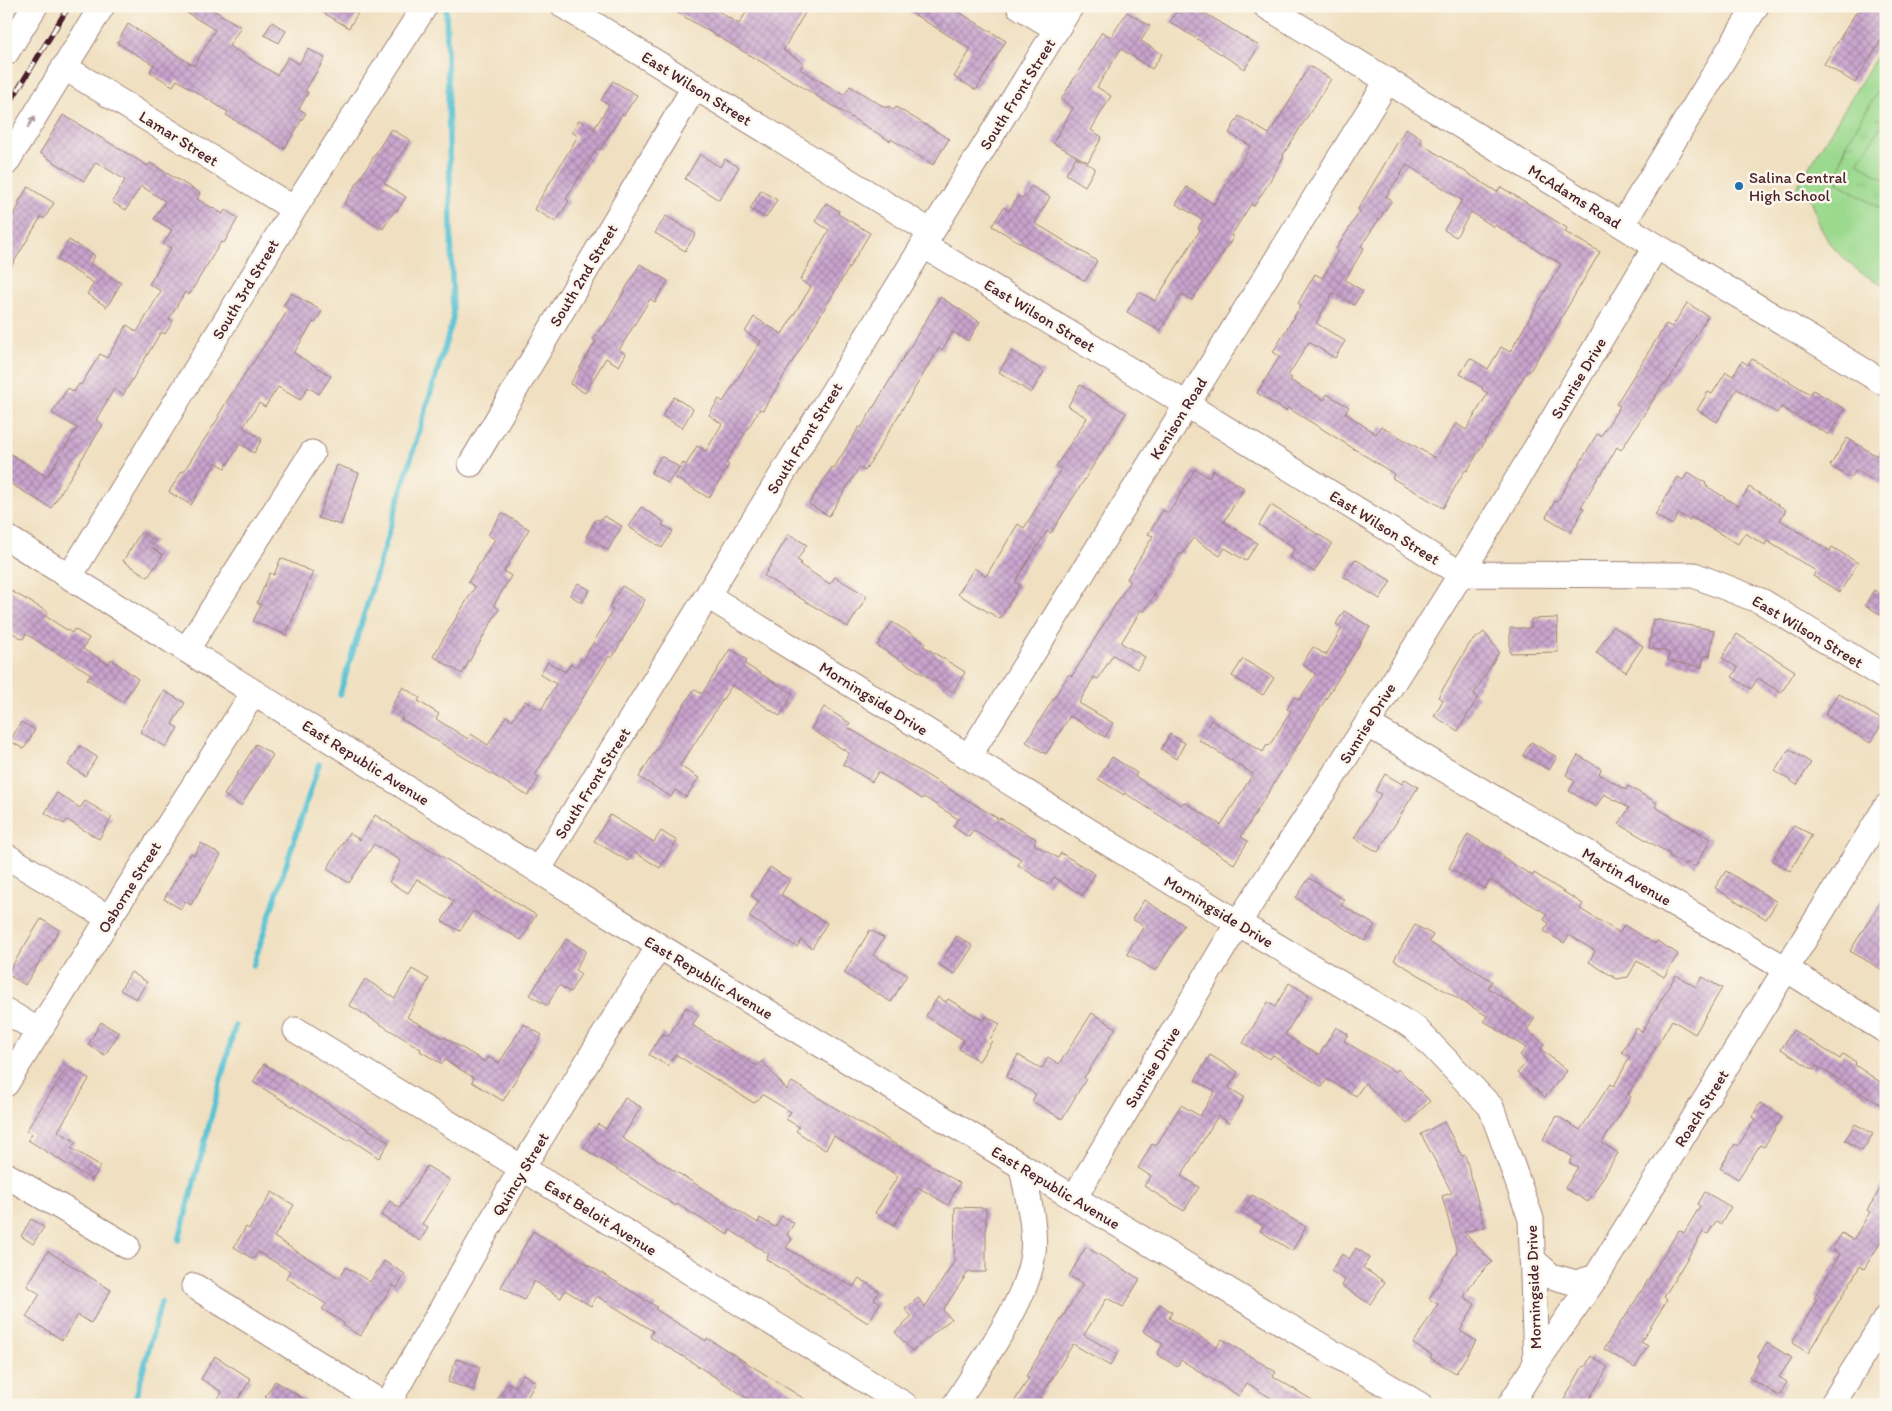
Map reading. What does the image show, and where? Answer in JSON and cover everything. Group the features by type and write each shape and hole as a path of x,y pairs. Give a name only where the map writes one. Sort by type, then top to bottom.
{"street":[{"path":"6,53 35,6"},
{"path":"6,163 102,6"},
{"name":"South 3rd Street","path":"70,576 294,209 425,6"},
{"path":"1019,6 1057,29"},
{"name":"South Front Street","path":"538,870 1071,6"},
{"name":"McAdams Road","path":"1266,6 1656,246 1886,384"},
{"path":"1622,225 1756,6"},
{"name":"East Wilson Street","path":"574,9 1186,404 1461,574 1694,575 1763,602 1886,678"},
{"name":"Lamar Street","path":"64,67 294,209"},
{"name":"Kenison Road","path":"969,756 1388,80"},
{"name":"South 2nd Street","path":"471,464 695,86"},
{"name":"Sunrise Drive","path":"1074,1198 1238,923 1367,724 1461,574 1656,246"},
{"path":"187,649 312,452"},
{"name":"East Republic Avenue","path":"6,537 659,946 1022,1167 1420,1405"},
{"name":"Morningside Drive","path":"708,596 1238,923 1415,1028 1491,1107 1531,1218 1536,1363"},
{"name":"Osborne Street","path":"6,1084 109,918 254,692"},
{"name":"Martin Avenue","path":"1367,724 1786,969 1886,1031"},
{"name":"Roach Street","path":"1510,1405 1536,1363 1596,1277 1886,807"},
{"path":"6,856 109,918"},
{"name":"Quincy Street","path":"386,1405 522,1168 659,946"},
{"path":"6,1011 39,1030"},
{"name":"East Beloit Avenue","path":"296,1030 905,1405"},
{"path":"955,1405 1012,1312 1024,1286 1033,1254 1033,1245 1032,1220 1022,1167"},
{"path":"6,1175 127,1246"},
{"path":"1532,1259 1551,1276 1576,1283 1596,1277"},
{"path":"194,1286 386,1405"},
{"path":"1832,1405 1886,1318"}],"green space":[{"path":"1886,41 1886,78 1847,143 1842,157 1838,183 1886,212 1886,285 1864,274 1844,259 1822,230 1811,200 1795,190"},
{"path":"1886,78 1886,212 1838,183 1843,154 1862,115"},
{"path":"1886,118 1886,180 1858,163"}],"building":[{"path":"176,6 207,6 241,27 229,46 277,75 288,57 299,64 308,49 325,58 305,91 308,93 299,109 306,113 284,149 226,115 228,112 177,80 173,86 150,72 154,65 117,43 128,24 194,66 215,30"},
{"path":"312,6 362,6 349,28"},
{"path":"666,6 710,6 739,24 750,6 809,6 783,50 804,63 800,69 844,95 850,86 886,108 888,106 894,110 896,107 949,139 933,165"},
{"path":"900,6 949,6 1006,41 976,90 954,77 971,49"},
{"path":"1180,6 1193,6 1259,46 1245,69 1170,22"},
{"path":"1860,6 1886,6 1886,32 1855,83 1824,64"},
{"path":"1127,12 1150,26 1141,41 1162,54 1152,69 1121,49 1097,87 1111,96 1091,130 1102,137 1088,162 1053,143 1073,108 1061,100 1102,32 1111,37"},
{"path":"272,22 286,31 279,43 264,35"},
{"path":"1309,66 1331,79 1283,155 1267,186 1254,206 1251,204 1231,236 1233,238 1192,300 1182,294 1160,331 1127,312 1139,292 1155,301 1200,230 1198,228 1203,220 1176,204 1187,187 1214,204 1251,146 1229,133 1239,116 1269,134"},
{"path":"613,81 637,95 624,115 622,114 600,150 597,148 566,199 569,201 556,222 534,209 578,136 572,132 579,120 594,129 609,105 601,100"},
{"path":"63,115 148,166 150,163 200,193 197,199 223,214 225,210 238,218 224,243 221,242 189,295 185,292 169,319 173,321 165,334 161,332 123,395 114,389 96,420 103,425 51,508 6,481 6,451 47,477 77,428 52,413 68,388 74,392 79,384 81,385 100,354 107,358 127,325 137,332 161,291 149,284 171,248 163,244 172,230 154,219 165,201 141,186 126,210 112,202 125,180 96,162 84,181 40,153"},
{"path":"1406,128 1423,139 1420,143 1497,192 1501,187 1567,228 1565,232 1600,252 1530,371 1528,370 1443,508 1392,478 1394,474 1340,440 1288,408 1286,411 1257,393 1280,356 1273,352 1301,305 1298,303 1315,274 1322,278 1338,251 1336,249 1360,211 1358,209","holes":["1407,165 1462,200 1444,230 1456,237 1471,212 1561,264 1510,352 1501,347 1488,369 1470,358 1460,374 1488,393 1466,430 1456,423 1435,458 1381,426 1376,434 1345,413 1349,407 1327,394 1324,400 1290,380 1292,378 1288,376 1309,342 1335,358 1345,341 1316,323 1333,293 1354,305 1363,291 1345,280 1364,248 1361,246 1392,200 1386,196"]},
{"path":"391,129 410,140 384,183 406,197 383,229 344,204"},
{"path":"700,154 720,167 725,159 739,167 719,200 685,179"},
{"path":"1076,157 1095,168 1085,186 1066,174"},
{"path":"1031,186 1050,197 1035,223 1097,261 1085,281 992,226 1004,207 1009,211 1018,196 1023,199"},
{"path":"28,187 54,203 44,219 41,217 6,275 6,227"},
{"path":"761,190 777,200 766,218 750,209"},
{"path":"826,203 839,211 838,214 870,233 763,410 760,409 726,463 729,465 709,498 674,477 683,463 686,465 697,446 706,451 722,424 709,415 719,399 723,402 761,341 745,332 754,317 782,334 811,287 800,280 829,230 815,221"},
{"path":"666,216 696,234 685,251 655,233"},
{"path":"69,240 95,256 90,264 121,283 107,307 87,294 94,283 57,260"},
{"path":"640,264 668,281 655,302 650,299 619,350 626,354 619,366 606,358 585,393 570,384 596,341 593,340 604,326"},
{"path":"291,293 322,311 294,353 331,376 319,394 308,387 300,400 278,387 265,407 259,403 243,427 262,439 254,453 240,444 225,468 216,462 191,505 169,492 219,417 230,396 283,318 288,309 283,306"},
{"path":"940,297 980,322 968,341 953,332 942,350 939,348 865,471 859,468 829,516 809,504 859,427 861,428"},
{"path":"1687,303 1708,316 1666,384 1664,383 1621,450 1617,447 1581,507 1584,508 1571,532 1546,517 1555,501 1557,502 1597,434 1601,436 1620,406 1616,404 1666,324 1672,327"},
{"path":"1012,351 1044,372 1031,393 999,372"},
{"path":"1752,359 1810,394 1813,390 1845,409 1829,435 1781,407 1777,413 1737,389 1717,422 1697,410 1708,392 1712,394 1726,372 1733,376 1742,361 1748,365"},
{"path":"1080,385 1126,413 1051,533 1047,531 1015,582 1020,585 1000,619 958,594 974,568 986,576 1018,524 1024,528 1061,469 1056,466 1087,418 1068,406"},
{"path":"674,397 693,409 682,428 662,416"},
{"path":"1847,438 1877,456 1886,441 1886,488 1856,470 1851,478 1830,466"},
{"path":"661,456 679,467 668,483 651,473"},
{"path":"337,465 359,473 341,525 318,518"},
{"path":"1195,469 1209,478 1213,470 1244,488 1224,522 1257,543 1246,561 1225,548 1220,556 1193,538 1182,555 1180,553 1144,612 1141,610 1121,643 1145,657 1137,669 1113,655 1098,679 1094,677 1079,703 1113,723 1105,737 1070,716 1046,754 1026,742 1069,674 1072,676 1130,581 1127,579 1153,536 1148,534 1163,510 1168,513 1174,505"},
{"path":"1688,472 1738,506 1749,487 1786,510 1780,520 1830,551 1832,547 1858,563 1840,592 1813,576 1816,571 1767,541 1765,545 1745,533 1738,544 1691,517 1690,520 1679,514 1672,525 1655,515 1678,477 1683,480"},
{"path":"1271,505 1332,543 1314,572 1290,557 1295,548 1259,525"},
{"path":"641,507 664,522 662,525 673,531 662,548 629,527"},
{"path":"502,513 529,529 504,571 511,576 494,605 499,609 462,674 433,656 475,587 468,582 495,539 488,535"},
{"path":"604,516 622,526 608,550 586,537 596,519 600,521"},
{"path":"141,532 155,541 151,547 163,555 148,577 123,561"},
{"path":"789,534 807,545 797,560 801,562 800,565 830,584 835,577 867,596 848,627 764,576"},
{"path":"281,558 313,572 286,635 253,621 261,605 257,603 270,573 274,575"},
{"path":"1355,559 1391,581 1380,599 1344,577"},
{"path":"578,583 590,590 582,603 570,595"},
{"path":"622,586 645,600 612,658 609,656 535,775 539,778 528,796 401,719 403,715 391,707 403,687 420,698 418,701 439,714 436,719 468,739 471,734 488,745 506,716 512,720 525,701 541,710 556,684 540,674 548,662 565,672 571,664 576,667 581,659 583,660 613,610 609,608"},
{"path":"6,588 48,612 45,616 72,633 74,629 89,638 83,649 108,664 111,659 138,679 123,702 87,679 91,674 26,634 23,639 6,629"},
{"path":"1874,590 1886,598 1886,618 1865,605"},
{"path":"1344,611 1370,627 1241,837 1248,841 1234,864 1125,793 1124,795 1098,779 1112,757 1137,773 1135,776 1181,805 1184,802 1221,825 1253,774 1199,740 1211,720 1263,752 1267,745 1269,746 1291,711 1287,709 1294,697 1299,700 1316,674 1302,664 1313,647 1326,655 1342,628 1336,624"},
{"path":"1557,618 1558,652 1510,653 1510,628 1531,628 1531,619"},
{"path":"1653,619 1714,630 1710,656 1704,655 1702,667 1668,661 1669,652 1649,648"},
{"path":"892,622 926,643 923,646 965,672 953,692 877,646"},
{"path":"1613,626 1643,646 1626,672 1596,653"},
{"path":"1484,632 1499,652 1474,694 1478,697 1458,731 1434,716 1443,700 1438,697 1470,643"},
{"path":"1737,634 1795,671 1781,693 1758,678 1751,689 1732,677 1738,668 1722,658"},
{"path":"730,649 747,660 745,664 793,694 780,716 732,685 680,766 699,778 686,797 675,790 671,797 639,777 694,689 702,694"},
{"path":"1243,659 1274,678 1263,695 1232,676"},
{"path":"164,691 185,703 172,724 178,728 166,747 140,732"},
{"path":"1838,693 1884,721 1870,743 1825,715"},
{"path":"824,707 850,723 847,727 999,819 1036,839 1034,844 1058,858 1061,853 1095,874 1082,895 1054,877 1049,885 1018,865 1021,859 973,830 969,837 953,827 958,819 924,797 922,799 878,772 872,782 843,764 849,753 811,729"},
{"path":"21,722 35,730 24,749 10,741"},
{"path":"1170,734 1185,743 1176,759 1161,749"},
{"path":"1531,742 1557,757 1549,770 1523,755"},
{"path":"256,744 273,755 241,806 224,795"},
{"path":"80,746 97,757 85,776 68,765"},
{"path":"1789,749 1811,763 1797,785 1775,771"},
{"path":"1578,755 1601,769 1599,774 1626,790 1628,786 1657,803 1655,807 1711,839 1695,867 1687,862 1685,865 1669,856 1670,854 1619,824 1629,808 1604,794 1596,807 1569,791 1575,781 1566,775"},
{"path":"1385,774 1402,784 1405,779 1418,787 1378,852 1354,838 1381,794 1375,791"},
{"path":"57,793 80,808 85,801 112,817 99,839 67,820 64,824 45,813"},
{"path":"375,815 536,915 521,940 473,911 460,931 442,921 454,901 417,879 408,893 389,882 401,861 374,844 349,883 327,869 349,833 360,840"},
{"path":"610,815 654,842 661,831 677,841 660,868 634,852 628,861 594,841"},
{"path":"1794,825 1812,835 1790,871 1772,861"},
{"path":"1468,834 1504,856 1503,858 1533,876 1534,873 1583,904 1580,909 1620,933 1624,925 1655,944 1657,941 1678,954 1664,977 1637,961 1628,977 1617,979 1589,962 1595,951 1569,935 1564,943 1544,931 1549,923 1544,920 1547,914 1490,880 1485,889 1449,868"},
{"path":"201,843 221,855 191,905 185,901 181,909 164,899 191,853 194,855"},
{"path":"770,867 790,880 781,895 827,923 812,948 801,940 797,947 749,917 759,901 751,896"},
{"path":"1726,871 1777,902 1766,919 1715,888"},
{"path":"1309,878 1345,900 1341,905 1375,925 1365,941 1296,898"},
{"path":"1886,893 1886,972 1850,951"},
{"path":"1144,900 1184,925 1156,971 1127,954 1144,926 1132,919"},
{"path":"41,919 59,930 25,985 7,974"},
{"path":"1415,925 1433,935 1429,942 1492,981 1488,988 1535,1018 1527,1030 1544,1044 1541,1049 1567,1071 1545,1097 1517,1073 1527,1062 1520,1055 1526,1048 1484,1021 1487,1016 1394,960"},
{"path":"870,930 884,938 873,955 907,975 891,1002 844,973"},
{"path":"957,936 973,946 955,974 939,965"},
{"path":"566,939 586,951 575,970 581,974 570,992 559,985 547,1006 530,995"},
{"path":"412,969 429,979 407,1017 485,1062 488,1057 499,1063 524,1024 542,1035 503,1101 472,1082 474,1078 445,1060 442,1064 349,1005 365,979 395,998"},
{"path":"131,972 147,982 136,999 120,990"},
{"path":"1676,975 1696,987 1702,977 1722,988 1695,1034 1672,1020 1628,1095 1631,1097 1602,1143 1618,1153 1588,1202 1565,1188 1578,1167 1569,1163 1573,1157 1543,1139 1557,1116 1580,1130 1610,1084 1614,1086 1630,1057 1622,1052 1636,1028 1642,1032"},
{"path":"1289,983 1309,995 1285,1035 1319,1055 1336,1027 1348,1034 1344,1041 1395,1072 1398,1069 1430,1101 1407,1124 1365,1083 1356,1096 1327,1079 1322,1087 1273,1055 1270,1059 1243,1043 1268,1002 1275,1007"},
{"path":"938,997 946,1002 948,999 984,1021 986,1016 1000,1024 979,1061 959,1049 964,1040 926,1016"},
{"path":"686,1007 699,1015 692,1025 757,1066 762,1061 787,1090 792,1082 960,1183 948,1205 918,1187 894,1225 875,1213 898,1176 834,1136 825,1150 796,1131 799,1127 786,1119 791,1112 763,1095 754,1103 675,1054 668,1066 649,1055 662,1033 668,1037"},
{"path":"1092,1013 1116,1028 1084,1078 1086,1079 1062,1119 1032,1101 1036,1094 1006,1077 1018,1055 1042,1069 1048,1057 1059,1064"},
{"path":"101,1022 119,1033 105,1055 88,1045"},
{"path":"1793,1030 1840,1059 1843,1054 1856,1062 1855,1065 1886,1086 1886,1108 1816,1066 1814,1070 1781,1049"},
{"path":"1210,1055 1238,1072 1229,1088 1244,1097 1229,1123 1218,1116 1181,1176 1199,1187 1184,1211 1144,1186 1151,1176 1138,1168 1152,1144 1156,1146 1181,1105 1200,1116 1215,1091 1195,1080"},
{"path":"264,1064 389,1142 379,1158 253,1082"},
{"path":"68,1066 89,1079 58,1131 76,1142 71,1148 101,1166 92,1180 28,1140 32,1134 26,1131"},
{"path":"625,1098 641,1107 622,1138 758,1223 760,1218 775,1227 782,1216 794,1223 787,1235 792,1239 786,1248 853,1287 859,1278 879,1291 874,1299 880,1303 868,1323 766,1259 769,1254 730,1230 728,1235 677,1204 676,1206 583,1148 598,1124 606,1129"},
{"path":"1760,1103 1782,1117 1764,1147 1760,1145 1738,1179 1720,1168 1735,1144 1738,1146 1755,1119 1752,1117"},
{"path":"1444,1122 1462,1156 1465,1155 1485,1227 1464,1232 1492,1262 1475,1279 1464,1297 1475,1304 1460,1331 1476,1341 1456,1373 1430,1358 1432,1355 1413,1344 1438,1304 1429,1299 1457,1252 1442,1196 1452,1193 1421,1134"},
{"path":"1855,1124 1873,1134 1862,1151 1845,1140"},
{"path":"427,1166 450,1180 422,1224 428,1228 420,1241 381,1215 390,1201 400,1208"},
{"path":"1886,1180 1886,1234 1864,1269 1860,1266 1808,1353 1792,1343 1817,1300 1814,1298 1840,1254 1832,1249 1842,1233 1853,1240 1870,1212 1867,1210"},
{"path":"272,1192 294,1205 274,1237 339,1278 346,1267 370,1282 384,1261 405,1274 397,1288 393,1285 360,1336 322,1309 326,1304 286,1278 290,1271 258,1252 253,1259 234,1247 246,1227 249,1229"},
{"path":"1705,1192 1731,1207 1721,1224 1716,1221 1708,1234 1703,1232 1664,1297 1667,1300 1641,1342 1648,1346 1635,1368 1604,1349 1679,1230 1684,1233 1700,1206 1698,1204"},
{"path":"1252,1195 1306,1227 1292,1251 1260,1231 1263,1226 1241,1212"},
{"path":"955,1207 986,1208 986,1272 968,1272 943,1310 951,1319 912,1351 895,1332 912,1317 905,1309 918,1298 925,1307 954,1262"},
{"path":"31,1219 44,1227 33,1244 21,1236"},
{"path":"533,1231 657,1307 655,1309 706,1341 707,1338 814,1405 758,1405 650,1337 653,1331 597,1296 591,1306 565,1290 561,1298 534,1281 524,1300 501,1287"},
{"path":"1086,1247 1140,1279 1123,1307 1107,1298 1084,1335 1117,1354 1110,1366 1073,1344 1036,1405 1012,1405 1029,1378 1026,1376 1083,1284 1069,1276"},
{"path":"1356,1248 1370,1257 1363,1268 1385,1282 1370,1304 1342,1286 1345,1280 1331,1271 1342,1254 1349,1259"},
{"path":"48,1251 111,1290 91,1323 78,1315 62,1340 26,1317 40,1294 27,1286"},
{"path":"1160,1304 1172,1312 1169,1318 1217,1347 1222,1339 1276,1372 1273,1376 1320,1405 1282,1405 1247,1383 1239,1396 1181,1360 1177,1367 1157,1354 1163,1344 1143,1331"},
{"path":"1767,1343 1792,1358 1779,1377 1787,1382 1779,1396 1749,1378 1760,1359 1758,1357"},
{"path":"215,1356 251,1379 234,1405 224,1405 217,1400 222,1392 201,1379"},
{"path":"1591,1356 1608,1367 1586,1405 1561,1405 1583,1366 1585,1367"},
{"path":"456,1359 480,1367 473,1390 448,1382"},
{"path":"523,1374 536,1382 523,1405 494,1405 508,1382 515,1387"},
{"path":"275,1381 313,1405 278,1405 265,1397"}],"waterway":[{"path":"340,694 453,319 446,6"},
{"path":"253,966 319,764"},
{"path":"179,1240 235,1026"},
{"path":"134,1405 161,1302"}],"railway":[{"path":"6,109 69,6"}],"place":[{"name":"Salina Central High School","path":"1739,186"}]}
